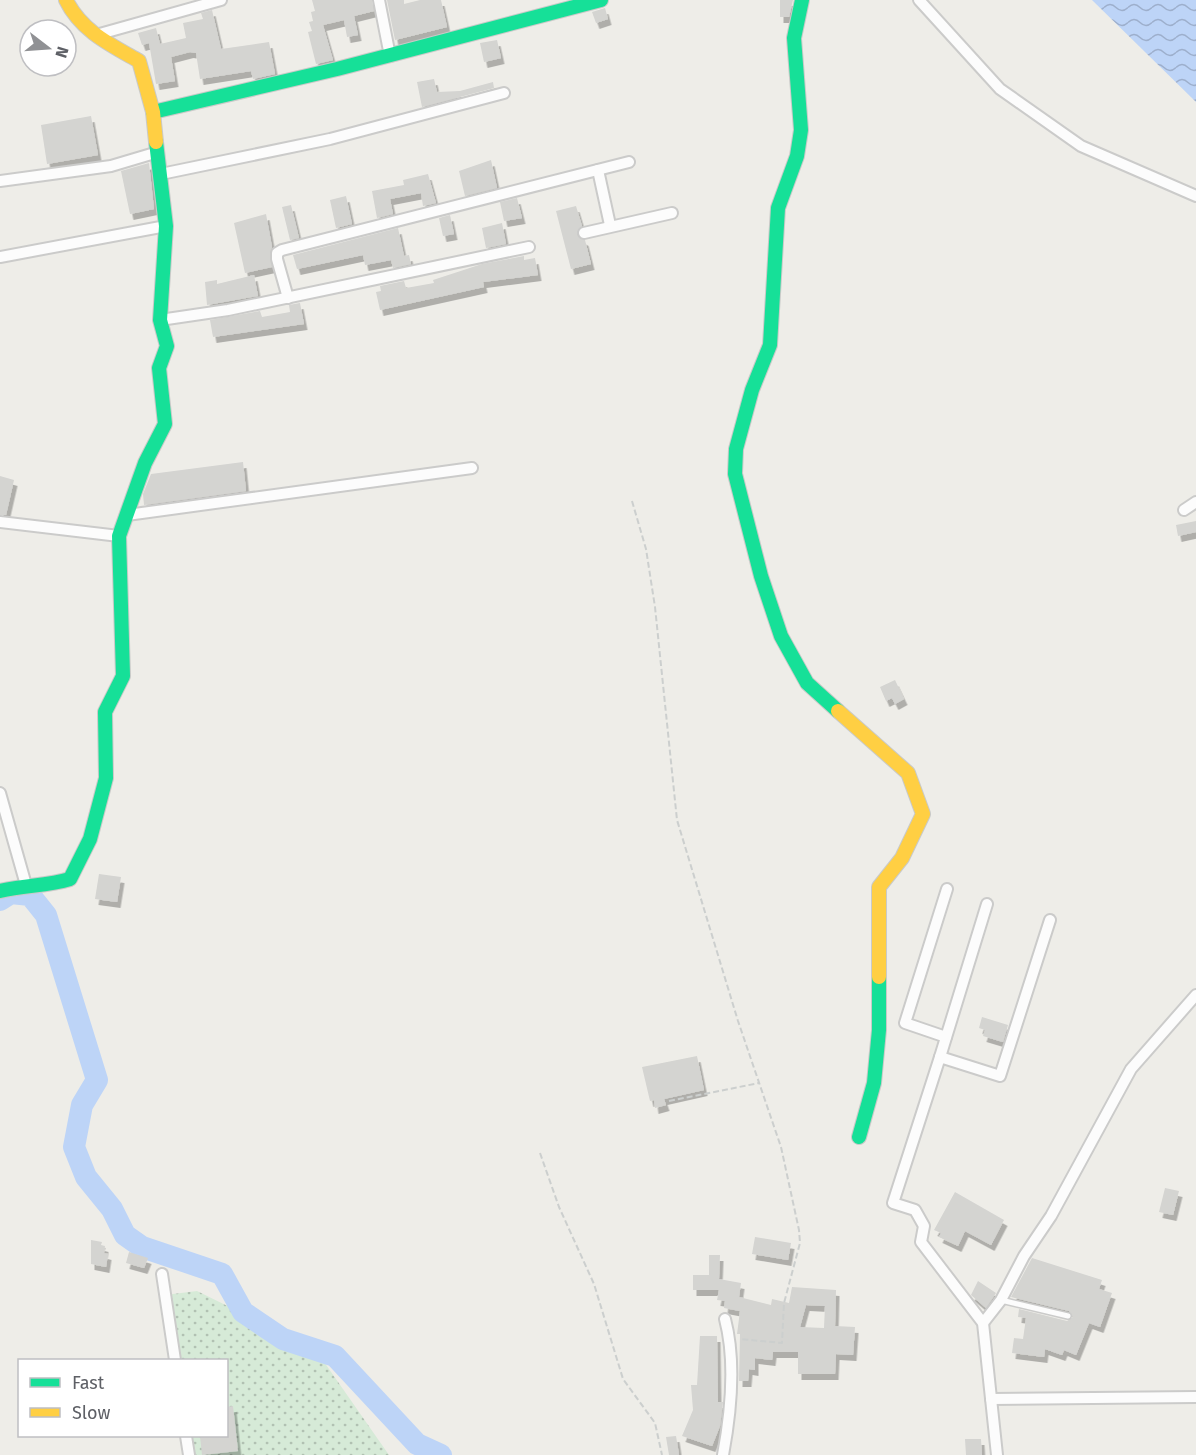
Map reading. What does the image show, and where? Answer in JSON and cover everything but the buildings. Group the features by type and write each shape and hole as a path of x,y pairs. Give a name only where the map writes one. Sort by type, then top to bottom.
{"street":[{"path":"0,891 26,885 48,886 70,879 93,829 106,778 105,712 123,676 119,536 146,463 165,424 159,368 167,346 160,320 166,226 153,112 140,62 96,35 70,12 66,0"},
{"path":"96,35 220,0"},
{"path":"379,0 390,56"},
{"path":"153,112 390,56 602,0"},
{"path":"802,0 794,38 801,130 797,156 778,208 770,345 752,390 736,449 735,474 761,576 782,636 807,683 908,773 923,814 902,858 879,887 879,1030 874,1083 859,1137"},
{"path":"919,0 1000,89 1081,146 1196,196"},
{"path":"161,174 330,139 504,93"},
{"path":"0,181 111,166 158,152"},
{"path":"288,298 277,253 282,249 629,162"},
{"path":"598,170 610,225"},
{"path":"584,233 610,225 672,213"},
{"path":"0,257 166,226"},
{"path":"160,320 288,298 529,247"},
{"path":"127,515 472,468"},
{"path":"1184,510 1196,502"},
{"path":"0,522 119,536"},
{"path":"0,793 26,885"},
{"path":"946,1037 905,1023 947,889"},
{"path":"987,904 893,1203 915,1210 921,1218 924,1234 921,1242 983,1323 997,1455"},
{"path":"940,1057 1000,1076 1050,920"},
{"path":"983,1323 1001,1300 1024,1256 1051,1216 1131,1069 1196,995"},
{"path":"162,1274 175,1359"},
{"path":"723,1455 730,1421 730,1338 724,1318"},
{"path":"991,1399 1196,1397"},
{"path":"186,1437 189,1455"}],"lane":[{"path":"1001,1300 1068,1316"}],"path":[{"path":"632,501 646,549 656,607 677,820 781,1147 800,1243 784,1303 782,1343 730,1338"},
{"path":"669,1101 759,1083"},
{"path":"540,1153 559,1207 594,1284 623,1379 655,1423 662,1455"}],"green space":[{"path":"197,1291 315,1349 389,1455 193,1455 189,1437 228,1437 228,1359 176,1359 165,1295"}],"water":[{"path":"1092,0 1196,0 1196,102"}],"waterway":[{"path":"0,900 11,893 30,895 46,915 97,1080 82,1105 74,1147 86,1177 112,1209 125,1235 142,1247 222,1274 243,1312 283,1339 335,1356 417,1444 441,1455"}],"traffic: fast":[{"path":"153,112 337,69 601,0"},
{"path":"802,0 794,38 801,130 797,156 778,208 770,345 752,390 736,449 735,474 761,576 781,636 807,683 838,711"},
{"path":"0,891 70,879 90,839 106,778 105,712 123,676 119,536 145,463 165,424 159,368 167,346 160,320 166,226 156,142"},
{"path":"859,1137 874,1083 879,1030 879,977"}],"traffic: slow":[{"path":"66,0 72,11 88,29 139,61 153,112 156,142"},
{"path":"838,711 908,773 923,814 902,858 879,887 879,977"}]}
